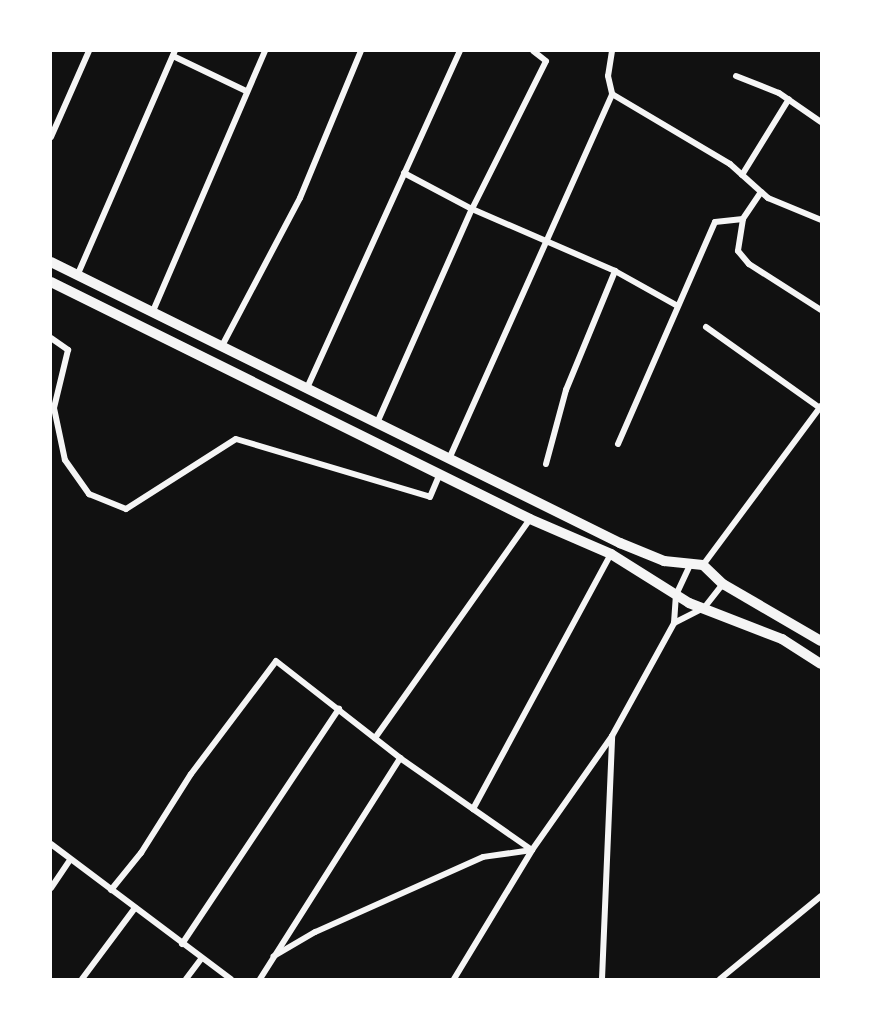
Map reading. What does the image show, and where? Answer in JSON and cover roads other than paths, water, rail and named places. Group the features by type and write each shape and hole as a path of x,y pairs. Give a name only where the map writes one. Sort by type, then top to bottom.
{"highway":[{"path":"51,262 223,344 620,543 690,567 703,565 723,584 821,641"},
{"path":"51,282 530,519 611,554 676,595 782,639 821,664"}],"street":[{"path":"51,137 89,51"},
{"path":"153,311 265,51"},
{"path":"223,344 300,198 361,51"},
{"path":"307,388 460,51"},
{"path":"377,423 472,209 546,61 533,51"},
{"path":"449,458 545,238 612,94 608,76 612,51"},
{"path":"77,276 174,53 246,91"},
{"path":"736,76 789,100 821,122"},
{"path":"612,94 742,174 761,192 821,220"},
{"path":"742,174 789,100"},
{"path":"404,173 472,209 545,238 615,271 676,305"},
{"path":"761,192 743,219 738,251 742,258 821,310"},
{"path":"618,444 676,305 715,222 743,219"},
{"path":"546,464 566,390 615,271"},
{"path":"703,565 820,407 706,327"},
{"path":"51,338 68,350 54,408 65,460 89,494 125,509 236,439 430,497 440,474"},
{"path":"375,738 530,519"},
{"path":"472,809 611,554"},
{"path":"454,979 532,850 612,736 674,623 676,595 690,567"},
{"path":"674,623 704,608 723,584"},
{"path":"111,890 141,853 191,774 275,661 400,758 532,850"},
{"path":"181,944 339,709"},
{"path":"602,979 612,736"},
{"path":"260,979 400,758"},
{"path":"51,844 231,979"},
{"path":"274,956 315,932 483,857 532,850"},
{"path":"51,888 70,860"},
{"path":"720,979 821,896"},
{"path":"82,979 135,908"},
{"path":"186,979 201,959"}]}
